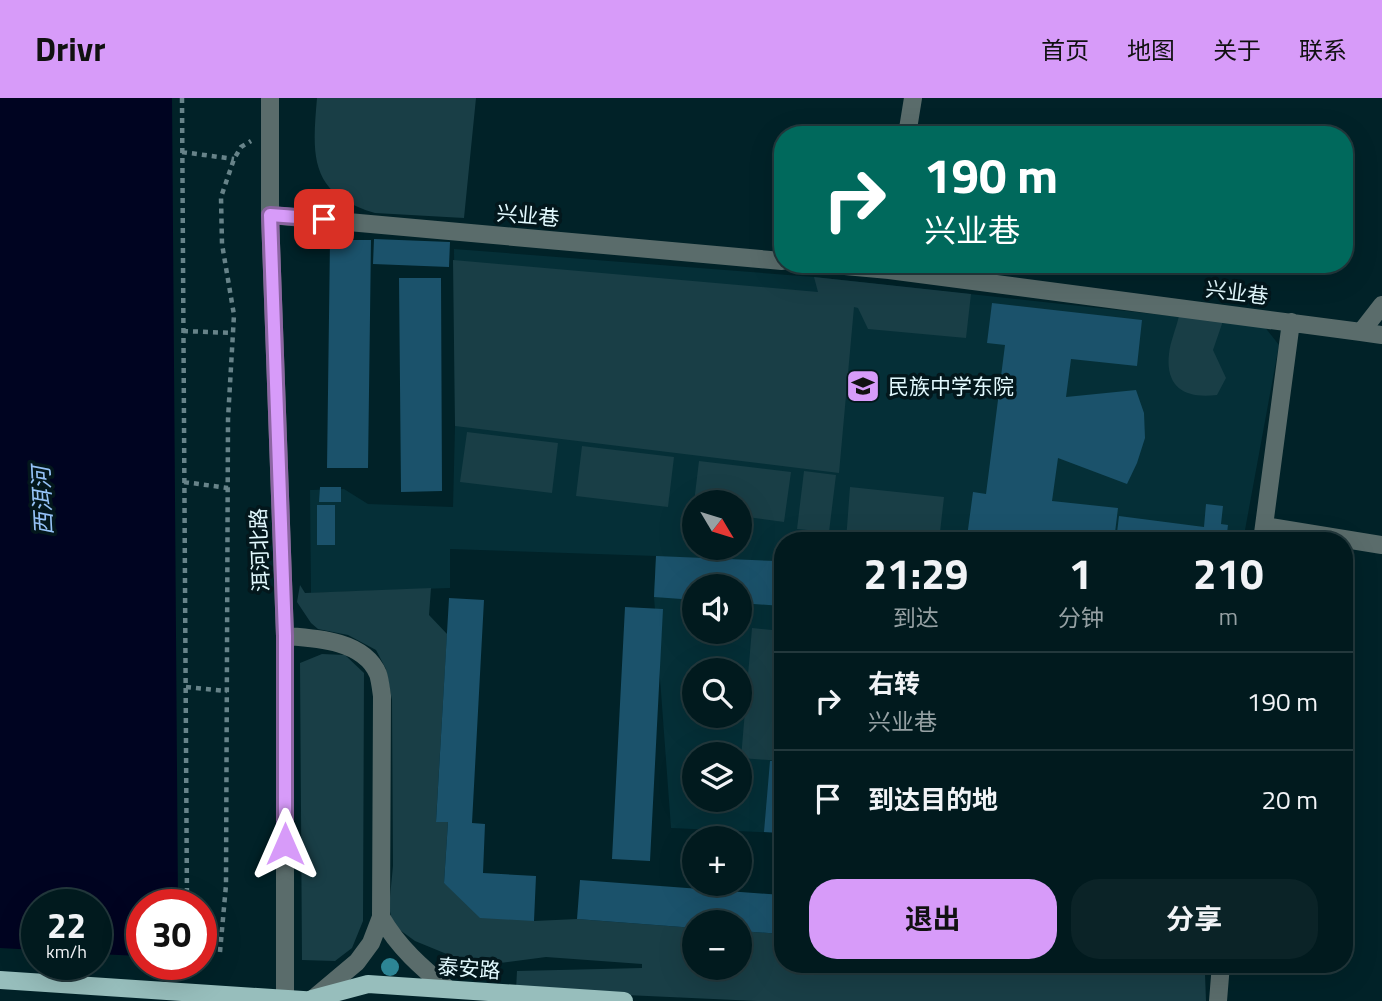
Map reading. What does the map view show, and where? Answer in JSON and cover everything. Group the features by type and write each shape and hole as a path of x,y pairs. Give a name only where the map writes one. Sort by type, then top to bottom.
{"main road":[{"name":"泰安路","path":"0,980 315,1000 368,984 624,1001"}],"street":[{"name":"洱河北路","path":"270,98 270,215 285,636 285,1001"},
{"path":"908,126 913,98"},
{"name":"兴业巷","path":"270,215 774,260"},
{"name":"兴业巷","path":"934,273 1382,335"},
{"path":"1360,332 1382,305"},
{"path":"1263,532 1291,321"},
{"path":"1353,542 1382,545"},
{"path":"285,636 336,641 361,654 377,672 382,696 381,917 371,943 357,962 315,1000"},
{"path":"381,917 393,938 448,989"},
{"path":"1218,1001 1221,973"}],"path":[{"path":"182,98 187,889"},
{"path":"220,952 226,885 228,419 234,315 222,244 221,197 241,147 270,130"},
{"path":"183,152 234,159"},
{"path":"184,331 233,333"},
{"path":"184,482 228,488"},
{"path":"186,687 228,691"}],"shaded area":[{"path":"317,98 476,98 464,218 375,213 353,205 337,195 326,184 319,170 315,138"},
{"name":"民族中学东院","path":"454,249 814,277 1264,326 1279,345 1245,532 774,532 774,833 752,832 752,826 671,828 654,597 656,556 450,549 450,588 311,593 310,490 344,489 368,504 453,507"},
{"path":"453,260 818,292 814,277 971,294 966,338 868,329 858,308 854,307 839,473 455,426"},
{"path":"1179,316 1223,321 1213,350 1226,378 1217,395 1188,393 1180,389 1171,376 1170,349"},
{"path":"467,432 558,443 552,493 460,482"},
{"path":"582,446 674,457 668,507 576,496"},
{"path":"699,461 791,472 784,522 752,518 752,490 696,490"},
{"path":"804,471 836,475 829,532 797,529"},
{"path":"850,487 944,497 940,532 847,532"},
{"path":"300,585 305,593 431,588 429,615 447,634 436,821 448,822 444,883 534,921 577,919 682,927 682,980 752,980 752,932 774,933 774,973 1205,974 1206,1001 757,1001 516,990 517,971 642,968 642,964 546,957 476,966 415,941 393,925 389,907 393,866 392,700 386,669 376,650 348,635 318,629 297,602"},
{"path":"752,628 774,630 774,760 752,759 752,742 742,742 744,728 752,728 752,658 749,658"},
{"path":"322,654 345,655 364,673 363,921 352,948 335,961 302,960 300,663"}],"water":[{"name":"西洱河","path":"0,98 172,98 178,889 126,889 126,968 112,972 112,889 21,889 21,980 81,980 0,1001"}],"pier":[{"path":"0,948 21,949 21,980 112,980 112,955 126,955 126,980 182,980 183,1001 0,1001"}],"building":[{"path":"374,239 450,242 449,267 373,264"},
{"path":"330,240 371,240 368,468 327,468"},
{"path":"399,278 441,278 442,491 401,492"},
{"path":"992,303 1142,320 1137,366 1071,359 1066,397 1136,390 1144,413 1145,438 1127,484 1058,458 1052,501 1118,508 1115,532 968,532 973,492 986,494 1005,345 987,343"},
{"path":"320,487 341,487 341,502 319,502"},
{"path":"1206,504 1223,506 1221,524 1228,525 1227,532 1117,532 1119,516 1204,527"},
{"path":"317,505 335,505 335,545 317,545"},
{"path":"656,556 682,557 682,560 774,561 774,605 752,604 752,574 682,574 682,599 654,597"},
{"path":"449,598 484,600 472,823 485,824 483,873 536,876 534,921 480,918 444,883 448,822 436,822"},
{"path":"625,607 663,609 650,861 612,859"},
{"path":"770,761 774,761 774,833 764,832"},
{"path":"580,880 682,888 682,896 774,894 774,933 752,932 752,910 682,910 682,927 577,919"}],"place":[{"name":"民族中学东院","path":"863,386"}],"route":[{"path":"285,844 285,636 270,215 324,219"}]}
